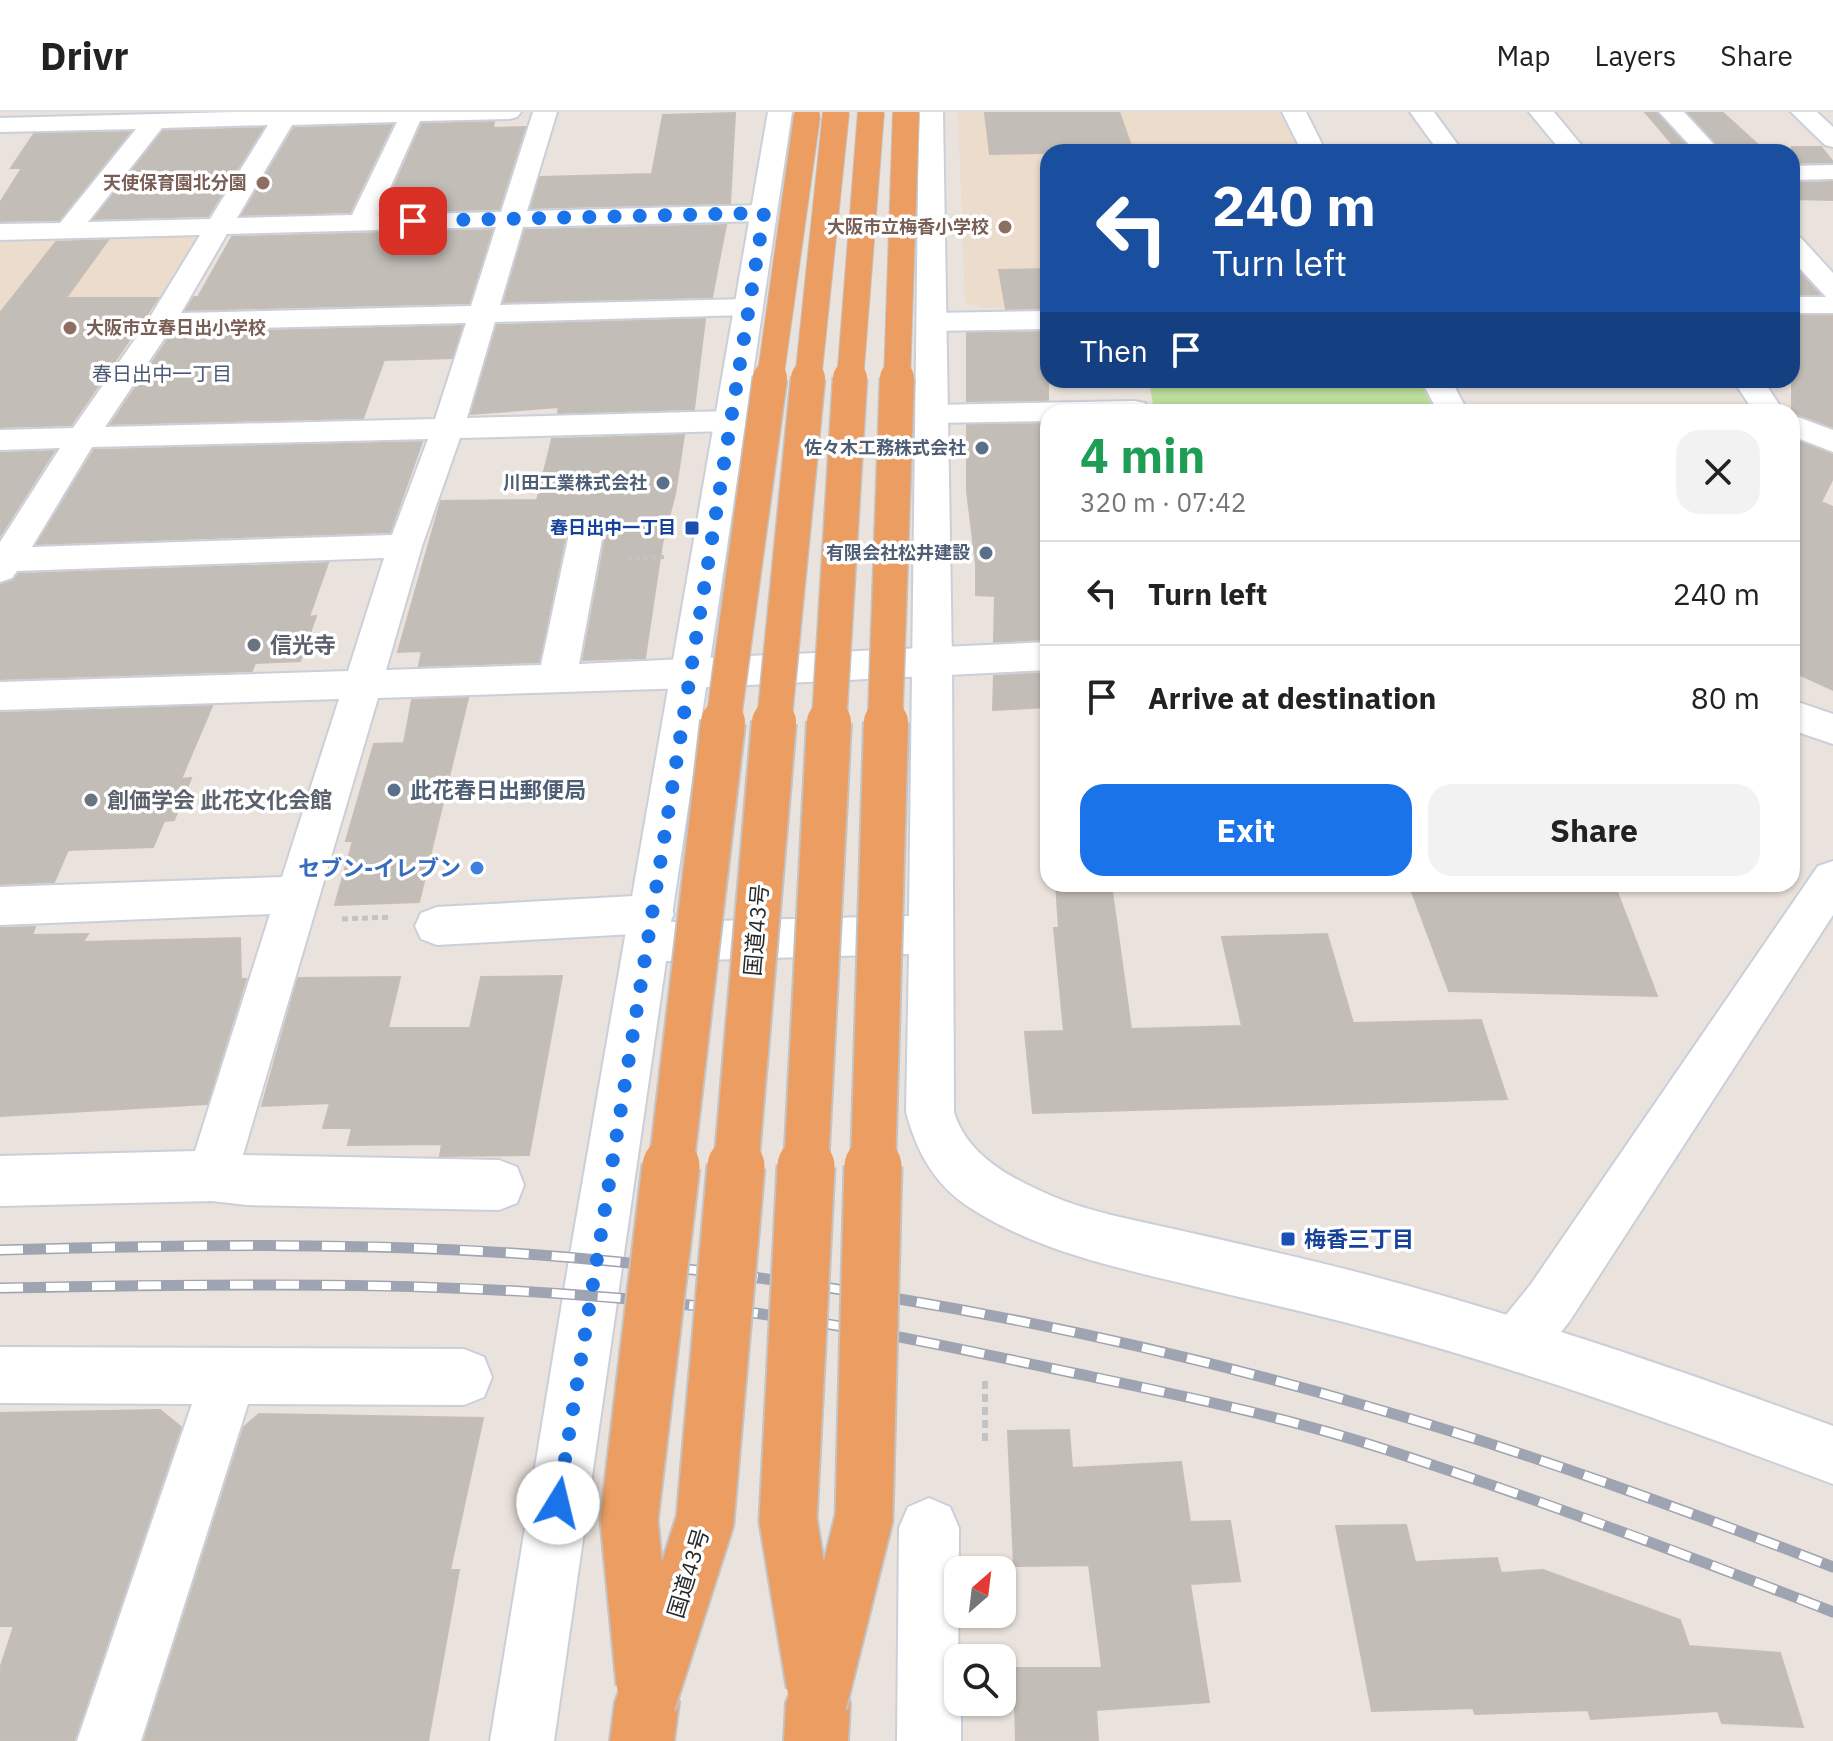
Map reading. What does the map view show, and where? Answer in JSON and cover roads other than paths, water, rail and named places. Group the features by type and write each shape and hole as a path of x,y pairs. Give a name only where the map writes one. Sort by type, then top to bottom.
{"highway":[{"path":"645,1721 629,1520 736,616 808,112"},
{"name":"国道43号","path":"645,1721 705,1521 784,612 836,112"},
{"path":"817,1722 788,1520 842,477 871,112"},
{"path":"817,1722 864,1518 881,841 906,112"}],"street":[{"path":"0,147 18,120 155,121 287,114 509,112"},
{"path":"212,1176 405,546 448,428 545,112"},
{"path":"522,1741 780,112"},
{"path":"931,112 933,661 930,1112 935,1134 945,1152 975,1182 1020,1207 1085,1235 1367,1302 1516,1345 1656,1391 1833,1455"},
{"path":"1294,112 1310,144"},
{"path":"1422,112 1445,144"},
{"path":"1541,112 1568,144"},
{"path":"1671,112 1701,144"},
{"path":"1803,112 1833,140"},
{"path":"2,563 161,322 287,114"},
{"path":"362,222 412,114"},
{"path":"68,230 155,121"},
{"path":"1800,173 1833,172"},
{"path":"0,232 764,213"},
{"path":"1800,253 1833,290"},
{"path":"1800,305 1833,305"},
{"path":"161,322 747,307"},
{"path":"932,322 1040,320"},
{"path":"1086,404 1132,401"},
{"path":"933,414 1040,407"},
{"path":"0,440 729,421"},
{"path":"1800,428 1833,442"},
{"path":"557,678 586,534"},
{"path":"2,563 405,546"},
{"path":"0,696 689,674 1040,656"},
{"path":"1800,718 1833,729"},
{"path":"1516,1345 1550,1303 1833,879"},
{"path":"0,906 296,908"},
{"path":"437,926 932,935"},
{"path":"0,1181 212,1176 499,1185"},
{"path":"0,1375 464,1377"},
{"path":"109,1741 229,1375"},
{"path":"929,1528 929,1741"}],"railway":[{"path":"0,1250 282,1246 424,1248 667,1267 870,1294 1172,1354 1370,1407 1603,1482 1833,1567"},
{"path":"0,1288 283,1285 472,1289 660,1302 833,1325 1187,1397 1343,1436 1552,1506 1833,1612"}],"place":[{"name":"天使保育園北分園","path":"263,183"},
{"name":"大阪市立梅香小学校","path":"1005,227"},
{"name":"大阪市立春日出小学校","path":"70,328"},
{"name":"佐々木工務株式会社","path":"982,448"},
{"name":"川田工業株式会社","path":"663,483"},
{"name":"春日出中一丁目","path":"692,528"},
{"name":"有限会社松井建設","path":"986,553"},
{"name":"信光寺","path":"254,645"},
{"name":"此花春日出郵便局","path":"394,790"},
{"name":"創価学会 此花文化会館","path":"91,800"},
{"name":"セブン-イレブン","path":"477,868"},
{"name":"梅香三丁目","path":"1288,1239"}],"district":[{"name":"春日出中一丁目","path":"162,374"}]}
